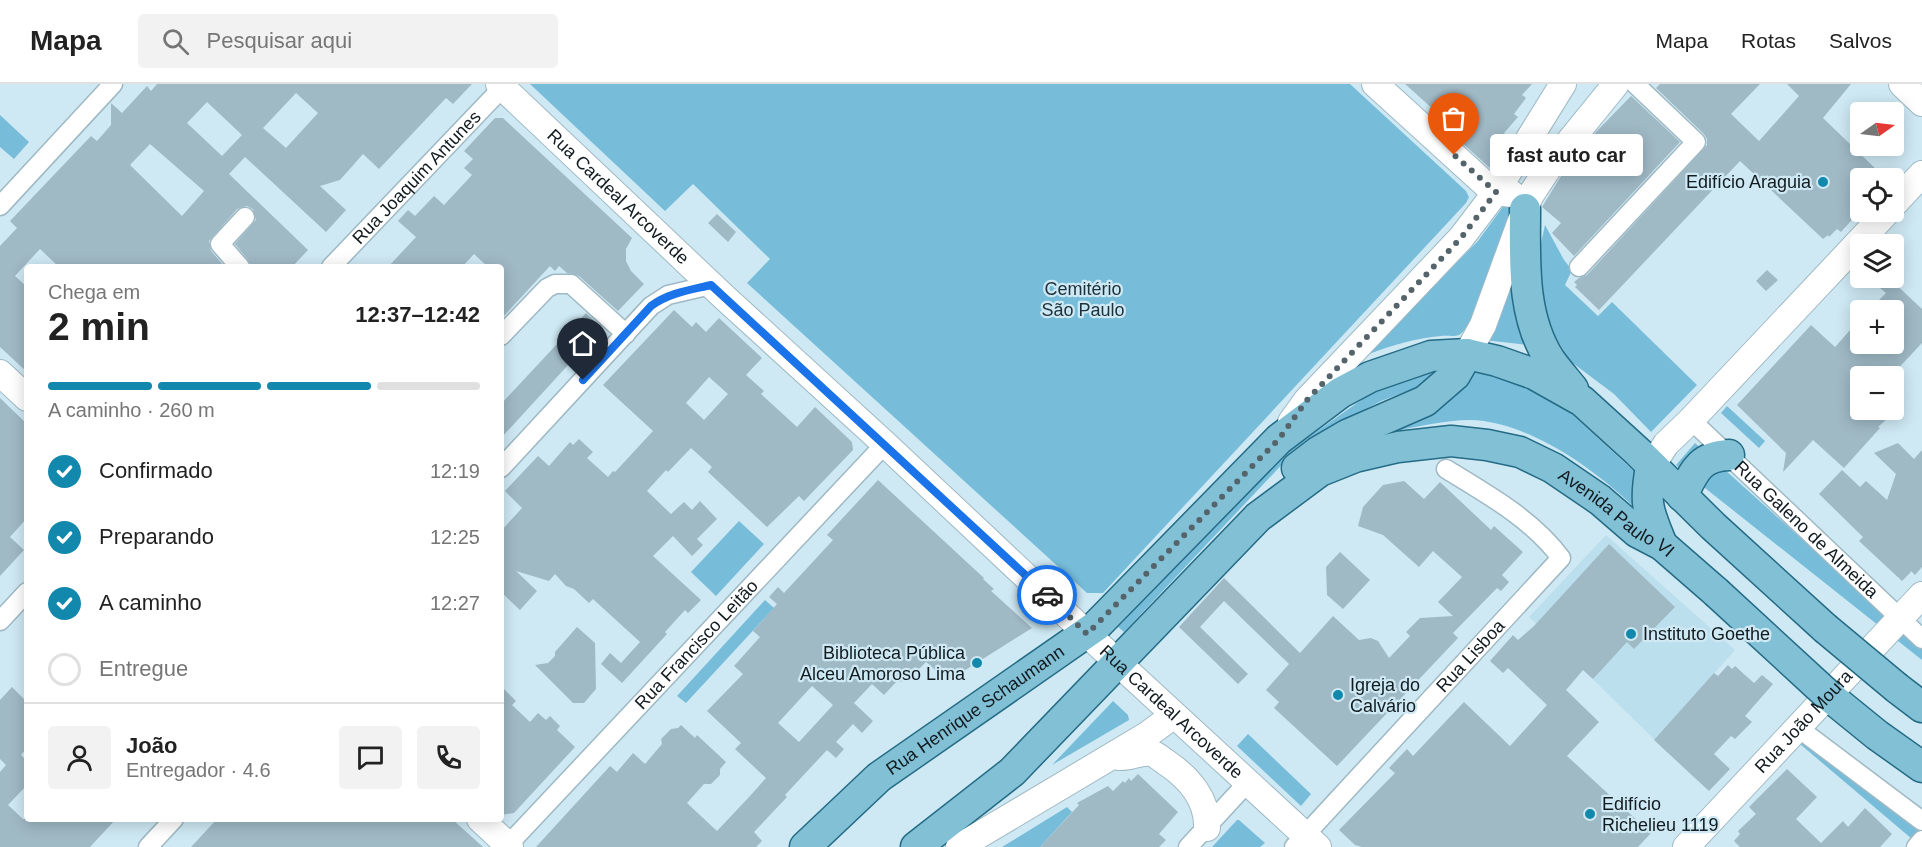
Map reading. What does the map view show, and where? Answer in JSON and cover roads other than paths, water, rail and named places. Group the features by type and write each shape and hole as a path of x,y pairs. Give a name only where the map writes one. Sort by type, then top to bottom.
{"main road":[{"path":"1527,202 1524,256 1528,299 1536,329 1549,358 1582,401 1825,628 1922,707"},
{"path":"1279,439 1340,393 1370,377 1431,356 1467,354 1497,360 1534,374 1582,401"},
{"path":"916,847 1012,772 1257,517 1279,486 1318,452 1347,435 1425,401 1455,375 1467,354"},
{"name":"Rua Henrique Schaumann","path":"805,847 879,777 1087,634 1279,439"},
{"name":"Avenida Paulo VI","path":"1257,517 1320,471 1355,458 1398,447 1451,441 1520,452 1553,468 1600,500 1637,532 1662,545 1829,696 1877,735 1922,766"},
{"path":"1682,496 1694,474 1707,459 1729,455"},
{"path":"1651,466 1647,505 1662,545"}],"street":[{"path":"0,206 113,84"},
{"path":"1375,84 1496,192 1527,202"},
{"name":"Rua Henrique Schaumann","path":"1279,439 1307,400 1461,238 1496,192 1563,84"},
{"path":"1467,354 1483,326 1527,202 1551,164 1616,84"},
{"path":"1580,267 1695,142 1635,84"},
{"path":"1902,84 1922,103"},
{"name":"Rua Joaquim Antunes","path":"334,264 501,86"},
{"name":"Rua Cardeal Arcoverde","path":"501,86 711,285 1248,782 1306,843"},
{"path":"1904,193 1922,174"},
{"path":"238,264 220,243 245,217"},
{"path":"1651,466 1666,444 1878,222"},
{"path":"504,333 547,288 561,283 571,284 626,334"},
{"path":"504,458 658,300 668,295 711,285"},
{"path":"0,373 24,395"},
{"name":"Rua Galeno de Almeida","path":"1691,420 1922,639"},
{"name":"Rua Francisco Leitão","path":"508,846 885,444"},
{"name":"Rua Lisboa","path":"1306,843 1561,558 1548,540 1526,522 1482,490 1446,469"},
{"path":"0,621 24,595"},
{"name":"Rua João Moura","path":"1686,847 1922,595"},
{"path":"959,847 1113,756 1174,715"},
{"path":"1797,727 1922,821"},
{"path":"1113,756 1128,758 1142,752 1153,753 1172,766 1201,797 1206,812 1206,828"},
{"path":"1188,847 1248,782"},
{"path":"148,847 171,822"},
{"path":"483,822 508,846"},
{"path":"1916,847 1922,840"}],"place":[{"name":"fast auto car","path":"1454,155"},
{"name":"Edifício Araguia","path":"1823,182"},
{"name":"Instituto Goethe","path":"1631,634"},
{"name":"Biblioteca Pública Alceu Amoroso Lima","path":"977,663"},
{"name":"Igreja do Calvário","path":"1338,695"},
{"name":"Edifício Richelieu 1119","path":"1590,814"}],"park label":[{"name":"Cemitério São Paulo","path":"1083,299"}]}
